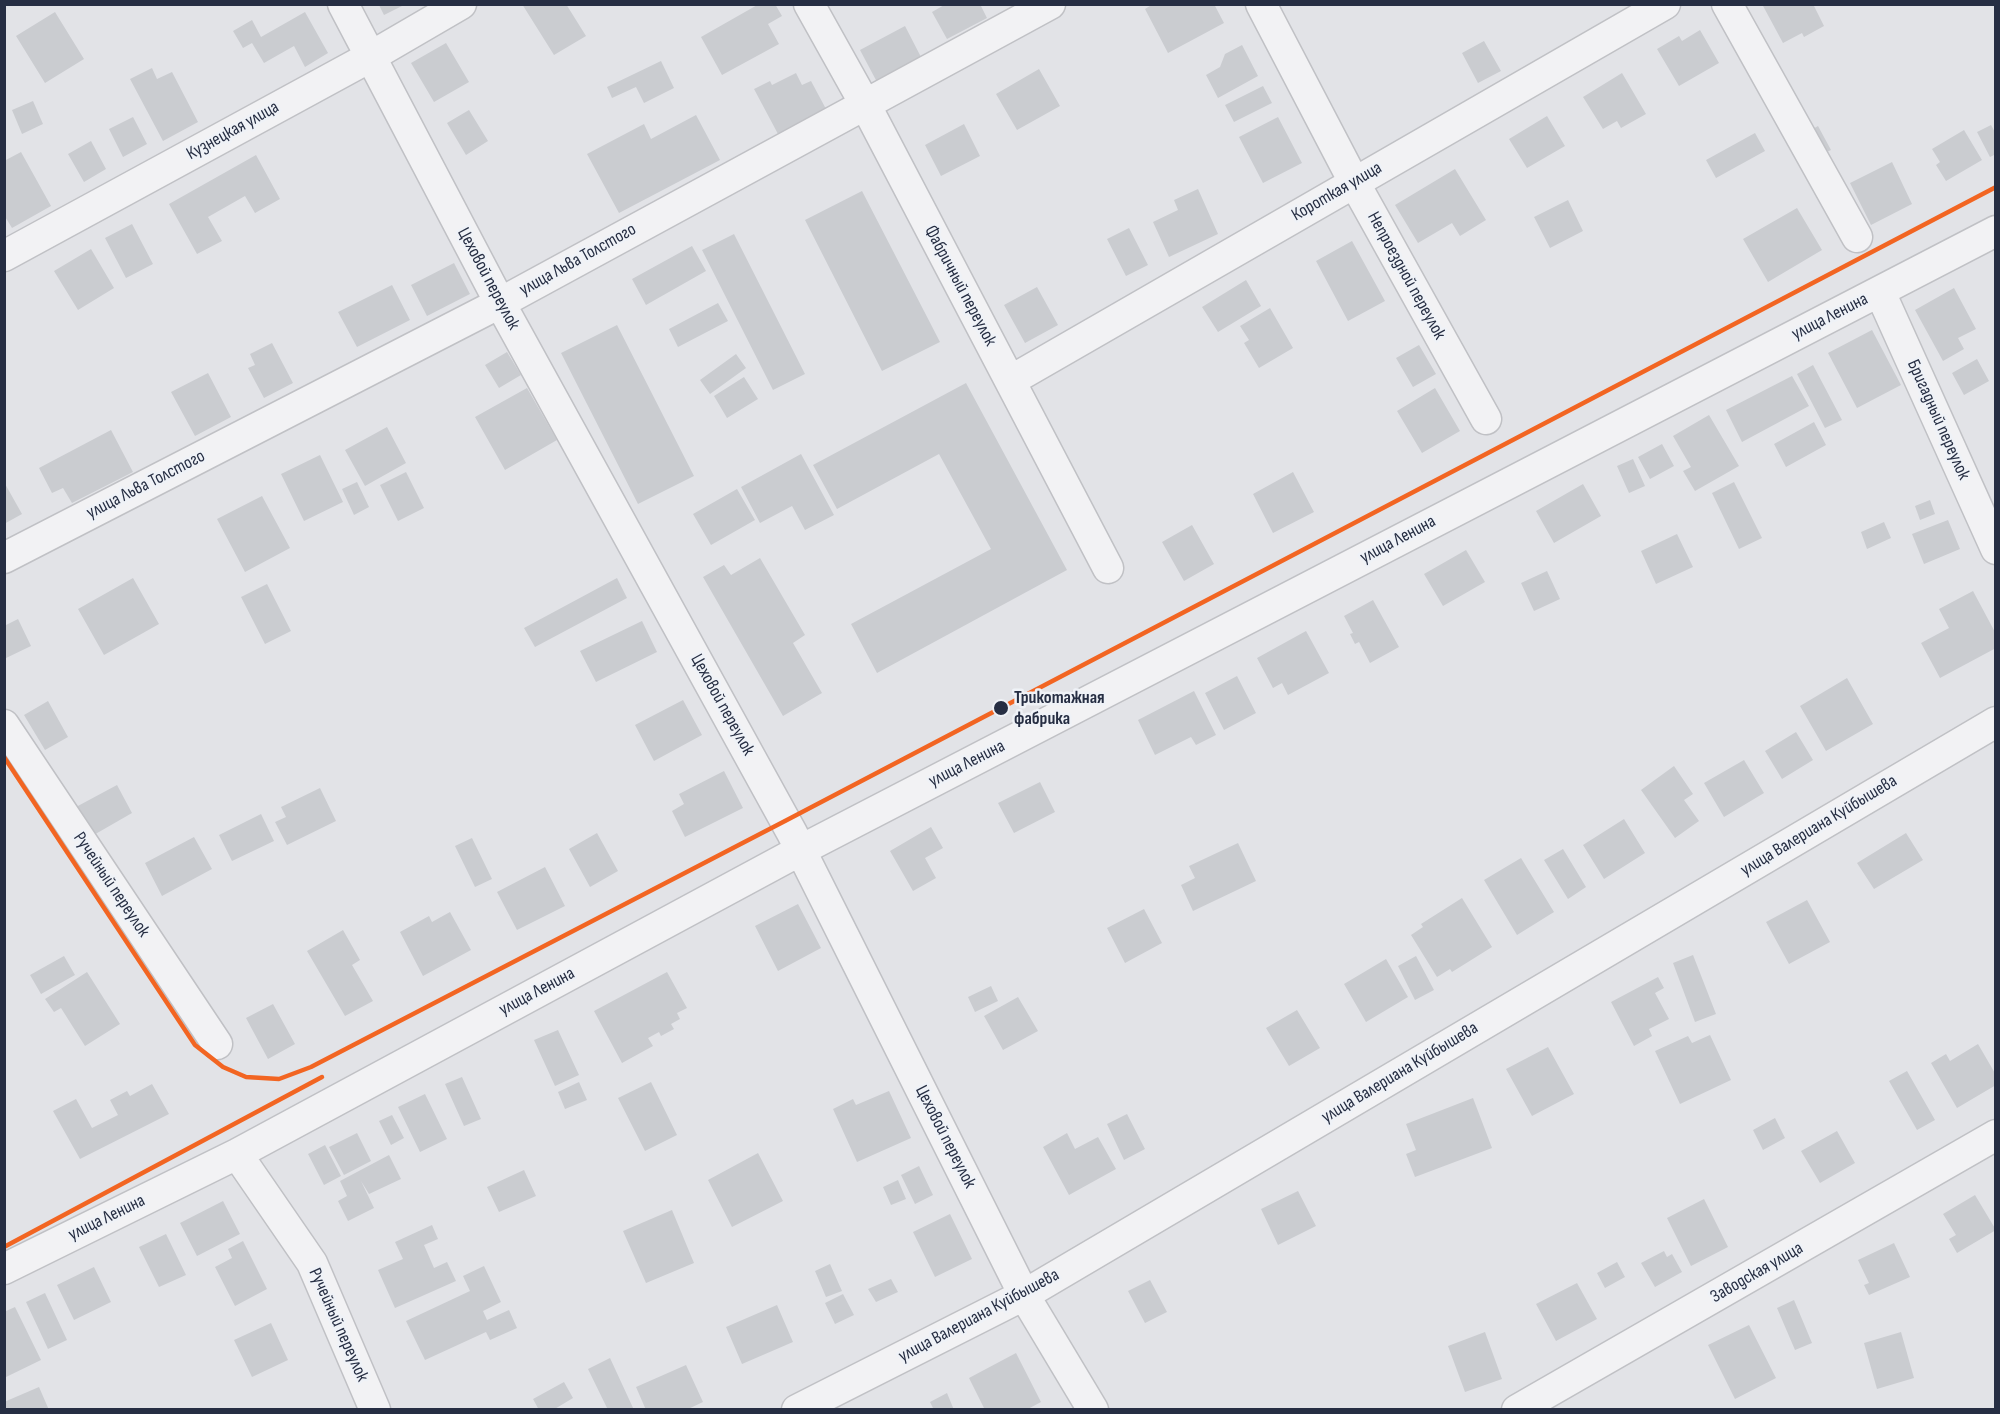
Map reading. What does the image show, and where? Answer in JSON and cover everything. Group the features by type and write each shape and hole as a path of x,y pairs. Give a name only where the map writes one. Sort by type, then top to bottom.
{"street":[{"name":"Цеховой переулок","path":"343,4 500,303 801,850 1024,1295 1093,1410"},
{"name":"Кузнецкая улица","path":"4,256 370,57 461,4"},
{"name":"Фабричный переулок","path":"809,4 866,106 1107,568"},
{"name":"улица Льва Толстого","path":"4,558 500,303 1050,4"},
{"name":"Непроездной переулок","path":"1261,4 1354,182 1486,420"},
{"name":"Короткая улица","path":"1010,381 1665,4"},
{"path":"1727,4 1857,237"},
{"name":"улица Ленина","path":"4,1269 237,1154 801,850 1995,231"},
{"name":"Бригадный переулок","path":"1880,292 1995,549"},
{"name":"улица Валериана Куйбышева","path":"797,1410 1024,1295 1995,722"},
{"name":"Ручейный переулок","path":"4,725 217,1044"},
{"name":"Заводская улица","path":"1517,1410 1995,1135"},
{"name":"Ручейный переулок","path":"237,1154 312,1263 375,1410"}],"building":[{"path":"522,4 566,4 586,36 554,55"},
{"path":"759,4 775,4 782,16 768,24 779,44 722,75 701,37"},
{"path":"946,4 980,4 987,18 947,39 932,12"},
{"path":"1153,4 1214,4 1224,23 1168,53 1145,9"},
{"path":"1762,4 1813,4 1824,26 1804,37 1802,33 1783,43"},
{"path":"379,5 404,5 384,15"},
{"path":"55,12 84,59 45,83 16,36"},
{"path":"305,12 328,53 305,67 294,46 264,63 252,43 243,48 233,31 252,20 261,37"},
{"path":"905,26 922,59 877,82 860,50"},
{"path":"1700,30 1719,63 1679,86 1657,49 1679,36 1682,41"},
{"path":"1484,41 1501,71 1478,83 1462,53"},
{"path":"446,43 469,82 434,102 411,63"},
{"path":"1242,45 1258,76 1218,98 1206,75 1220,67 1225,54"},
{"path":"661,61 674,88 644,103 636,87 612,98 607,87"},
{"path":"152,68 157,79 172,72 198,122 163,141 130,79"},
{"path":"1039,69 1060,106 1017,130 996,94"},
{"path":"796,73 802,85 811,81 826,109 778,134 754,89 770,81 772,85"},
{"path":"1622,73 1646,114 1621,128 1617,121 1603,129 1583,97"},
{"path":"1263,86 1272,103 1234,122 1225,105"},
{"path":"33,101 43,124 22,134 12,110"},
{"path":"469,110 488,141 466,155 447,123"},
{"path":"696,115 720,160 619,213 587,154 644,124 651,139"},
{"path":"1547,116 1565,146 1527,168 1509,139"},
{"path":"133,117 147,144 123,157 109,129"},
{"path":"1278,117 1302,163 1263,183 1239,137"},
{"path":"964,124 980,156 941,176 925,145"},
{"path":"1991,125 1996,134 1996,154 1990,157 1977,132"},
{"path":"1818,126 1831,150 1814,158 1802,135"},
{"path":"1964,130 1982,160 1946,181 1936,165 1940,162 1932,149"},
{"path":"1755,133 1765,151 1716,178 1706,160"},
{"path":"91,141 106,169 84,182 68,154"},
{"path":"21,152 51,206 12,228 4,215 4,161"},
{"path":"256,155 280,199 255,213 245,196 208,217 222,241 197,254 169,204"},
{"path":"1892,162 1912,204 1871,225 1850,183"},
{"path":"1455,169 1486,220 1460,236 1452,223 1418,243 1395,205"},
{"path":"1198,189 1218,234 1169,257 1153,222 1178,210 1174,200"},
{"path":"862,191 940,342 882,371 805,220"},
{"path":"1568,200 1583,231 1550,248 1534,217"},
{"path":"1797,208 1822,250 1768,282 1743,239"},
{"path":"132,224 153,264 126,278 105,238"},
{"path":"1129,228 1148,265 1126,276 1107,239"},
{"path":"734,234 805,374 773,390 702,250"},
{"path":"1352,241 1385,301 1348,321 1316,261"},
{"path":"692,246 706,271 646,305 632,279"},
{"path":"91,249 114,288 78,310 54,271"},
{"path":"454,263 470,294 427,316 411,285"},
{"path":"1246,280 1261,306 1218,332 1202,307"},
{"path":"392,285 410,320 357,347 338,312"},
{"path":"1037,287 1058,325 1025,343 1004,305"},
{"path":"1954,288 1976,329 1958,338 1964,349 1943,361 1915,310"},
{"path":"718,303 728,321 678,347 669,329"},
{"path":"1270,308 1293,348 1259,368 1244,343 1249,340 1240,326"},
{"path":"617,325 694,476 638,504 561,353"},
{"path":"1872,330 1901,385 1857,408 1828,353"},
{"path":"272,343 293,383 264,398 248,368 255,365 250,354"},
{"path":"1419,345 1436,374 1413,387 1396,358"},
{"path":"507,352 521,375 499,388 485,365"},
{"path":"736,354 746,368 710,394 700,380"},
{"path":"1977,359 1989,381 1964,395 1952,373"},
{"path":"1813,365 1842,420 1825,428 1797,374"},
{"path":"208,373 231,417 195,436 171,392"},
{"path":"1792,376 1809,406 1742,442 1726,410"},
{"path":"744,377 758,399 727,418 714,396"},
{"path":"966,383 1067,570 877,673 851,624 991,549 939,454 837,509 813,465"},
{"path":"527,388 557,440 505,470 475,417"},
{"path":"1435,388 1460,431 1422,453 1397,411"},
{"path":"1709,415 1739,466 1695,491 1683,471 1691,467 1673,436"},
{"path":"1814,422 1826,445 1786,467 1774,444"},
{"path":"387,427 406,463 365,486 345,450"},
{"path":"111,430 133,472 72,503 63,488 52,493 39,468"},
{"path":"1662,444 1674,466 1650,479 1638,457"},
{"path":"801,454 834,515 805,530 792,506 760,523 741,487"},
{"path":"320,455 343,502 304,521 281,474"},
{"path":"1633,459 1645,486 1629,493 1617,466"},
{"path":"406,472 424,508 398,521 380,485"},
{"path":"1293,472 1314,512 1273,533 1253,494"},
{"path":"4,482 22,514 4,524"},
{"path":"357,482 369,507 354,515 342,489"},
{"path":"1734,482 1762,538 1739,549 1712,493"},
{"path":"1583,484 1601,516 1554,543 1536,511"},
{"path":"737,489 755,520 711,545 693,514"},
{"path":"262,496 290,548 245,572 217,519"},
{"path":"1930,500 1935,514 1920,520 1915,506"},
{"path":"1948,520 1960,549 1924,564 1912,534"},
{"path":"1884,522 1891,538 1867,549 1861,532"},
{"path":"1192,525 1214,564 1184,581 1162,542"},
{"path":"1677,534 1693,567 1656,584 1641,551"},
{"path":"1466,550 1485,582 1443,606 1424,574"},
{"path":"760,558 805,635 793,643 822,693 783,716 703,577 724,565 731,575"},
{"path":"1547,571 1560,599 1534,611 1521,583"},
{"path":"133,578 159,624 104,655 78,609"},
{"path":"617,578 627,598 535,647 524,628"},
{"path":"267,584 291,631 265,644 241,597"},
{"path":"1973,591 1996,634 1996,648 1940,678 1921,643 1949,628 1939,609"},
{"path":"1373,600 1399,647 1370,663 1359,642 1355,644 1350,634 1353,633 1344,616"},
{"path":"18,619 31,646 4,659 4,626"},
{"path":"642,621 657,652 596,682 580,651"},
{"path":"1306,631 1329,673 1288,695 1282,683 1273,688 1257,658"},
{"path":"1237,676 1256,713 1224,730 1205,693"},
{"path":"1847,678 1873,724 1826,751 1800,706"},
{"path":"1194,691 1216,735 1196,745 1191,737 1155,755 1138,720"},
{"path":"683,700 702,735 654,761 635,725"},
{"path":"48,701 68,737 45,750 24,715"},
{"path":"1796,732 1813,760 1782,779 1765,751"},
{"path":"1744,760 1764,793 1724,817 1704,783"},
{"path":"1674,766 1693,794 1684,800 1699,821 1675,838 1641,790"},
{"path":"724,771 743,808 685,837 672,811 684,804 679,794"},
{"path":"1040,782 1055,812 1014,833 998,803"},
{"path":"117,785 132,813 92,836 76,807"},
{"path":"320,788 336,821 287,845 275,822 286,817 281,807"},
{"path":"261,814 274,841 232,861 219,835"},
{"path":"1624,819 1645,853 1604,879 1583,845"},
{"path":"931,827 943,848 925,858 936,878 913,891 890,851"},
{"path":"597,833 618,871 590,887 569,849"},
{"path":"1906,833 1923,860 1874,889 1857,863"},
{"path":"194,837 212,869 162,896 145,863"},
{"path":"472,838 492,879 475,887 455,846"},
{"path":"1238,843 1256,881 1193,911 1181,885 1195,878 1189,866"},
{"path":"1563,849 1586,887 1568,899 1544,860"},
{"path":"1521,858 1554,912 1517,935 1484,880"},
{"path":"545,867 565,906 517,930 497,892"},
{"path":"1462,898 1492,947 1452,972 1450,969 1437,977 1411,935 1423,927 1421,924"},
{"path":"1807,900 1830,942 1789,964 1766,922"},
{"path":"798,904 821,948 778,971 755,926"},
{"path":"1144,909 1162,943 1125,963 1107,928"},
{"path":"450,912 471,950 423,976 400,932 429,916 432,922"},
{"path":"343,930 360,960 352,965 373,1001 345,1016 307,951"},
{"path":"1693,955 1716,1014 1695,1022 1673,963"},
{"path":"64,956 75,975 41,994 30,975"},
{"path":"1416,956 1434,990 1415,1000 1398,966"},
{"path":"1386,959 1408,997 1366,1022 1344,984"},
{"path":"87,972 120,1024 85,1046 61,1008 54,1012 45,999"},
{"path":"667,972 687,1008 677,1013 680,1019 671,1024 674,1029 661,1036 659,1032 648,1038 653,1046 622,1063 594,1011"},
{"path":"1658,977 1664,988 1655,993 1669,1019 1649,1029 1652,1036 1634,1046 1611,1002"},
{"path":"991,986 998,1001 975,1012 968,997"},
{"path":"1018,997 1038,1031 1003,1050 984,1016"},
{"path":"273,1004 295,1044 268,1059 246,1018"},
{"path":"1297,1010 1320,1048 1289,1066 1266,1028"},
{"path":"558,1030 579,1075 555,1086 534,1040"},
{"path":"1710,1035 1731,1080 1680,1104 1655,1051 1688,1036 1692,1043"},
{"path":"1978,1044 1996,1075 1996,1085 1957,1108 1931,1063 1946,1054 1950,1061"},
{"path":"1548,1047 1574,1094 1532,1116 1506,1069"},
{"path":"1907,1071 1935,1120 1917,1130 1889,1081"},
{"path":"462,1077 481,1119 464,1126 445,1084"},
{"path":"579,1082 587,1100 565,1109 558,1092"},
{"path":"651,1082 677,1135 645,1151 618,1098"},
{"path":"152,1084 169,1114 80,1159 53,1111 76,1099 92,1128 118,1115 110,1100 127,1091 130,1096"},
{"path":"889,1091 911,1138 857,1162 833,1109 853,1099 856,1105"},
{"path":"425,1094 447,1139 420,1152 398,1107"},
{"path":"1473,1098 1492,1148 1415,1177 1406,1154 1416,1150 1406,1124"},
{"path":"1127,1114 1145,1149 1124,1160 1107,1124"},
{"path":"392,1115 404,1138 391,1145 379,1121"},
{"path":"1775,1118 1785,1138 1763,1150 1753,1130"},
{"path":"1837,1131 1855,1163 1820,1183 1801,1151"},
{"path":"357,1133 371,1161 344,1175 329,1147"},
{"path":"1067,1133 1075,1149 1098,1137 1116,1169 1069,1195 1043,1147"},
{"path":"325,1145 341,1176 324,1185 308,1154"},
{"path":"758,1153 783,1201 732,1227 708,1180"},
{"path":"389,1155 401,1179 369,1194 361,1181 374,1208 348,1221 338,1201 347,1196 340,1181"},
{"path":"919,1166 933,1195 915,1204 901,1175"},
{"path":"524,1170 536,1196 499,1212 487,1187"},
{"path":"898,1180 906,1199 891,1205 883,1187"},
{"path":"1298,1191 1316,1226 1278,1245 1261,1209"},
{"path":"1975,1195 1996,1230 1957,1253 1949,1239 1956,1235 1943,1214"},
{"path":"1704,1199 1728,1247 1691,1266 1667,1218"},
{"path":"223,1201 240,1234 197,1256 180,1223"},
{"path":"672,1210 694,1263 646,1283 623,1231"},
{"path":"950,1214 972,1259 935,1277 913,1232"},
{"path":"432,1225 438,1239 424,1245 434,1268 447,1262 456,1281 395,1308 378,1270 403,1259 395,1242"},
{"path":"166,1234 186,1275 159,1287 139,1247"},
{"path":"243,1241 267,1289 235,1306 215,1267 232,1258 228,1249"},
{"path":"1894,1243 1910,1277 1869,1295 1864,1285 1869,1283 1858,1260"},
{"path":"1664,1251 1667,1257 1672,1254 1682,1272 1655,1287 1641,1263"},
{"path":"1617,1262 1625,1277 1605,1288 1597,1273"},
{"path":"830,1264 842,1291 826,1297 815,1271"},
{"path":"484,1266 501,1302 483,1311 487,1320 509,1310 517,1328 490,1340 486,1332 425,1360 406,1321 470,1291 463,1276"},
{"path":"94,1267 111,1302 74,1320 57,1285"},
{"path":"891,1279 898,1292 876,1302 868,1289"},
{"path":"1150,1280 1167,1312 1145,1323 1128,1291"},
{"path":"1577,1283 1597,1319 1556,1341 1536,1304"},
{"path":"45,1293 67,1340 48,1349 26,1302"},
{"path":"843,1294 854,1315 835,1324 825,1303"},
{"path":"1794,1300 1812,1343 1795,1350 1777,1308"},
{"path":"777,1305 793,1342 742,1364 726,1327"},
{"path":"15,1307 41,1360 4,1378 4,1312"},
{"path":"271,1323 288,1360 252,1377 234,1340"},
{"path":"1749,1325 1776,1378 1735,1399 1708,1345"},
{"path":"1485,1332 1502,1379 1465,1392 1448,1346"},
{"path":"1901,1332 1914,1378 1877,1389 1864,1343"},
{"path":"1016,1353 1041,1402 1026,1410 985,1410 969,1378"},
{"path":"610,1358 634,1410 608,1410 588,1369"},
{"path":"686,1365 703,1402 686,1410 646,1410 636,1387"},
{"path":"564,1382 573,1398 553,1410 539,1410 533,1399"},
{"path":"39,1387 49,1410 4,1410 4,1402"},
{"path":"947,1393 954,1410 934,1410 930,1402"}],"transit line":[{"path":"4,757 195,1045 223,1067 246,1077 279,1079 311,1067 785,821 1996,187"},
{"path":"4,1247 322,1077"}],"place":[{"name":"Трикотажная фабрика","path":"1001,708"}]}
